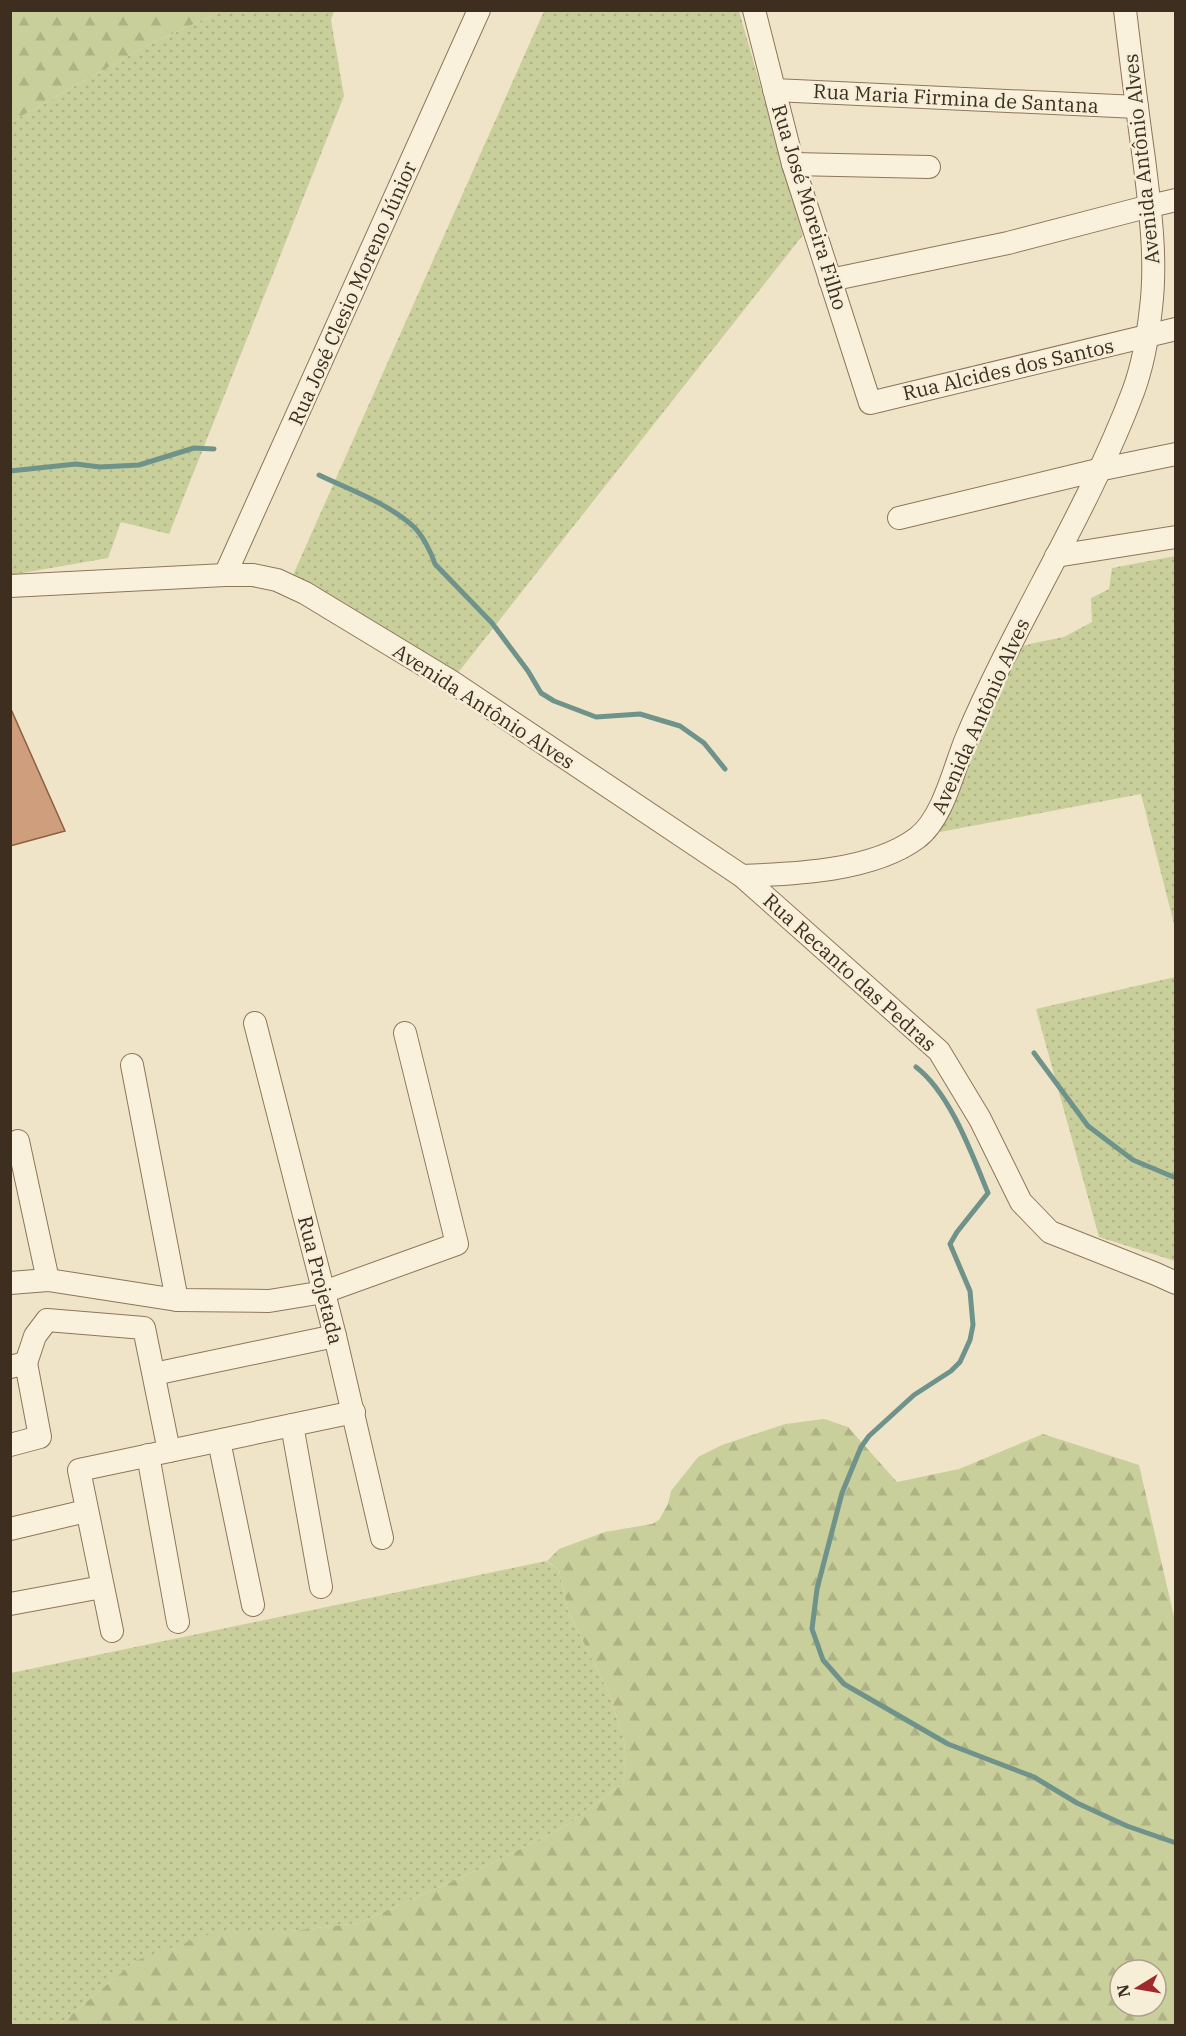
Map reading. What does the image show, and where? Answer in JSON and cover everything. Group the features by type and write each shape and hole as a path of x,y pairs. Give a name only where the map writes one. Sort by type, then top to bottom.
{"street":[{"name":"Rua José Clesio Moreno Júnior","path":"225,575 479,10"},
{"name":"Rua José Moreira Filho","path":"754,10 793,164 870,403"},
{"name":"Avenida Antônio Alves","path":"10,586 225,575 253,575 277,580 305,593 452,682 742,876 813,872 874,859 902,848 919,837 933,821 967,738 1013,638 1098,470 1134,390 1144,354 1151,307 1153,272 1150,206 1125,10"},
{"name":"Rua Maria Firmina de Santana","path":"774,90 1137,107"},
{"path":"793,164 929,168"},
{"path":"830,280 1008,243 1176,200"},
{"name":"Rua Alcides dos Santos","path":"870,403 1176,329"},
{"path":"899,518 1098,470 1176,454"},
{"path":"1056,556 1176,537"},
{"name":"Rua Recanto das Pedras","path":"742,876 939,1051 980,1119 1021,1202 1050,1232 1176,1283"},
{"name":"Rua Projetada","path":"255,1023 354,1412 382,1538"},
{"path":"10,1283 48,1280 177,1300 269,1301 324,1292 457,1244 405,1033"},
{"path":"132,1065 177,1300"},
{"path":"18,1141 48,1280"},
{"path":"10,1445 40,1437 18,1365 47,1320 144,1328 154,1374 159,1453 178,1622"},
{"path":"154,1374 335,1336"},
{"path":"112,1631 79,1470 354,1412"},
{"path":"292,1425 321,1587"},
{"path":"219,1441 253,1605"},
{"path":"10,1529 86,1511"},
{"path":"10,1604 102,1587"}],"green space":[{"path":"11,10 222,11 146,46 11,122"},
{"path":"222,11 334,11 331,20 344,96 169,534 121,522 108,558 11,575 11,122 146,46"},
{"path":"544,11 739,11 803,235 457,674 293,575"},
{"path":"1175,556 1175,928 1141,794 940,832 1007,650 1064,637 1092,622 1091,598 1109,589 1112,568"},
{"path":"1176,977 1175,1261 1099,1237 1036,1009"},
{"path":"824,1419 848,1427 897,1482 959,1469 1043,1434 1139,1465 1175,1621 1175,2025 59,2025 135,1961 218,1931 290,1931 359,1923 493,1863 569,1824 623,1783 626,1765 624,1740 609,1693 568,1611 559,1570 547,1561 559,1549 605,1532 652,1524 659,1520 668,1504 671,1491 698,1457 722,1445 785,1424"},
{"path":"546,1561 559,1570 568,1611 609,1693 624,1740 626,1765 623,1783 569,1824 493,1863 359,1923 290,1931 135,1961 59,2025 11,2026 11,1673"}],"building":[{"path":"10,707 65,831 10,846"}],"waterway":[{"path":"10,471 76,464 100,467 139,465 194,448 214,449"},
{"path":"319,475 381,504 414,527 421,535 435,564 492,623 528,671 541,693 554,701 596,717 640,714 680,726 704,743 725,769"},
{"path":"1034,1053 1088,1126 1133,1160 1176,1178"},
{"path":"916,1067 928,1078 950,1108 988,1193 950,1244 970,1291 973,1325 970,1340 960,1362 951,1371 914,1395 869,1436 861,1447 842,1493 817,1589 812,1629 823,1660 844,1684 948,1744 1034,1777 1077,1803 1127,1826 1176,1843"}]}
